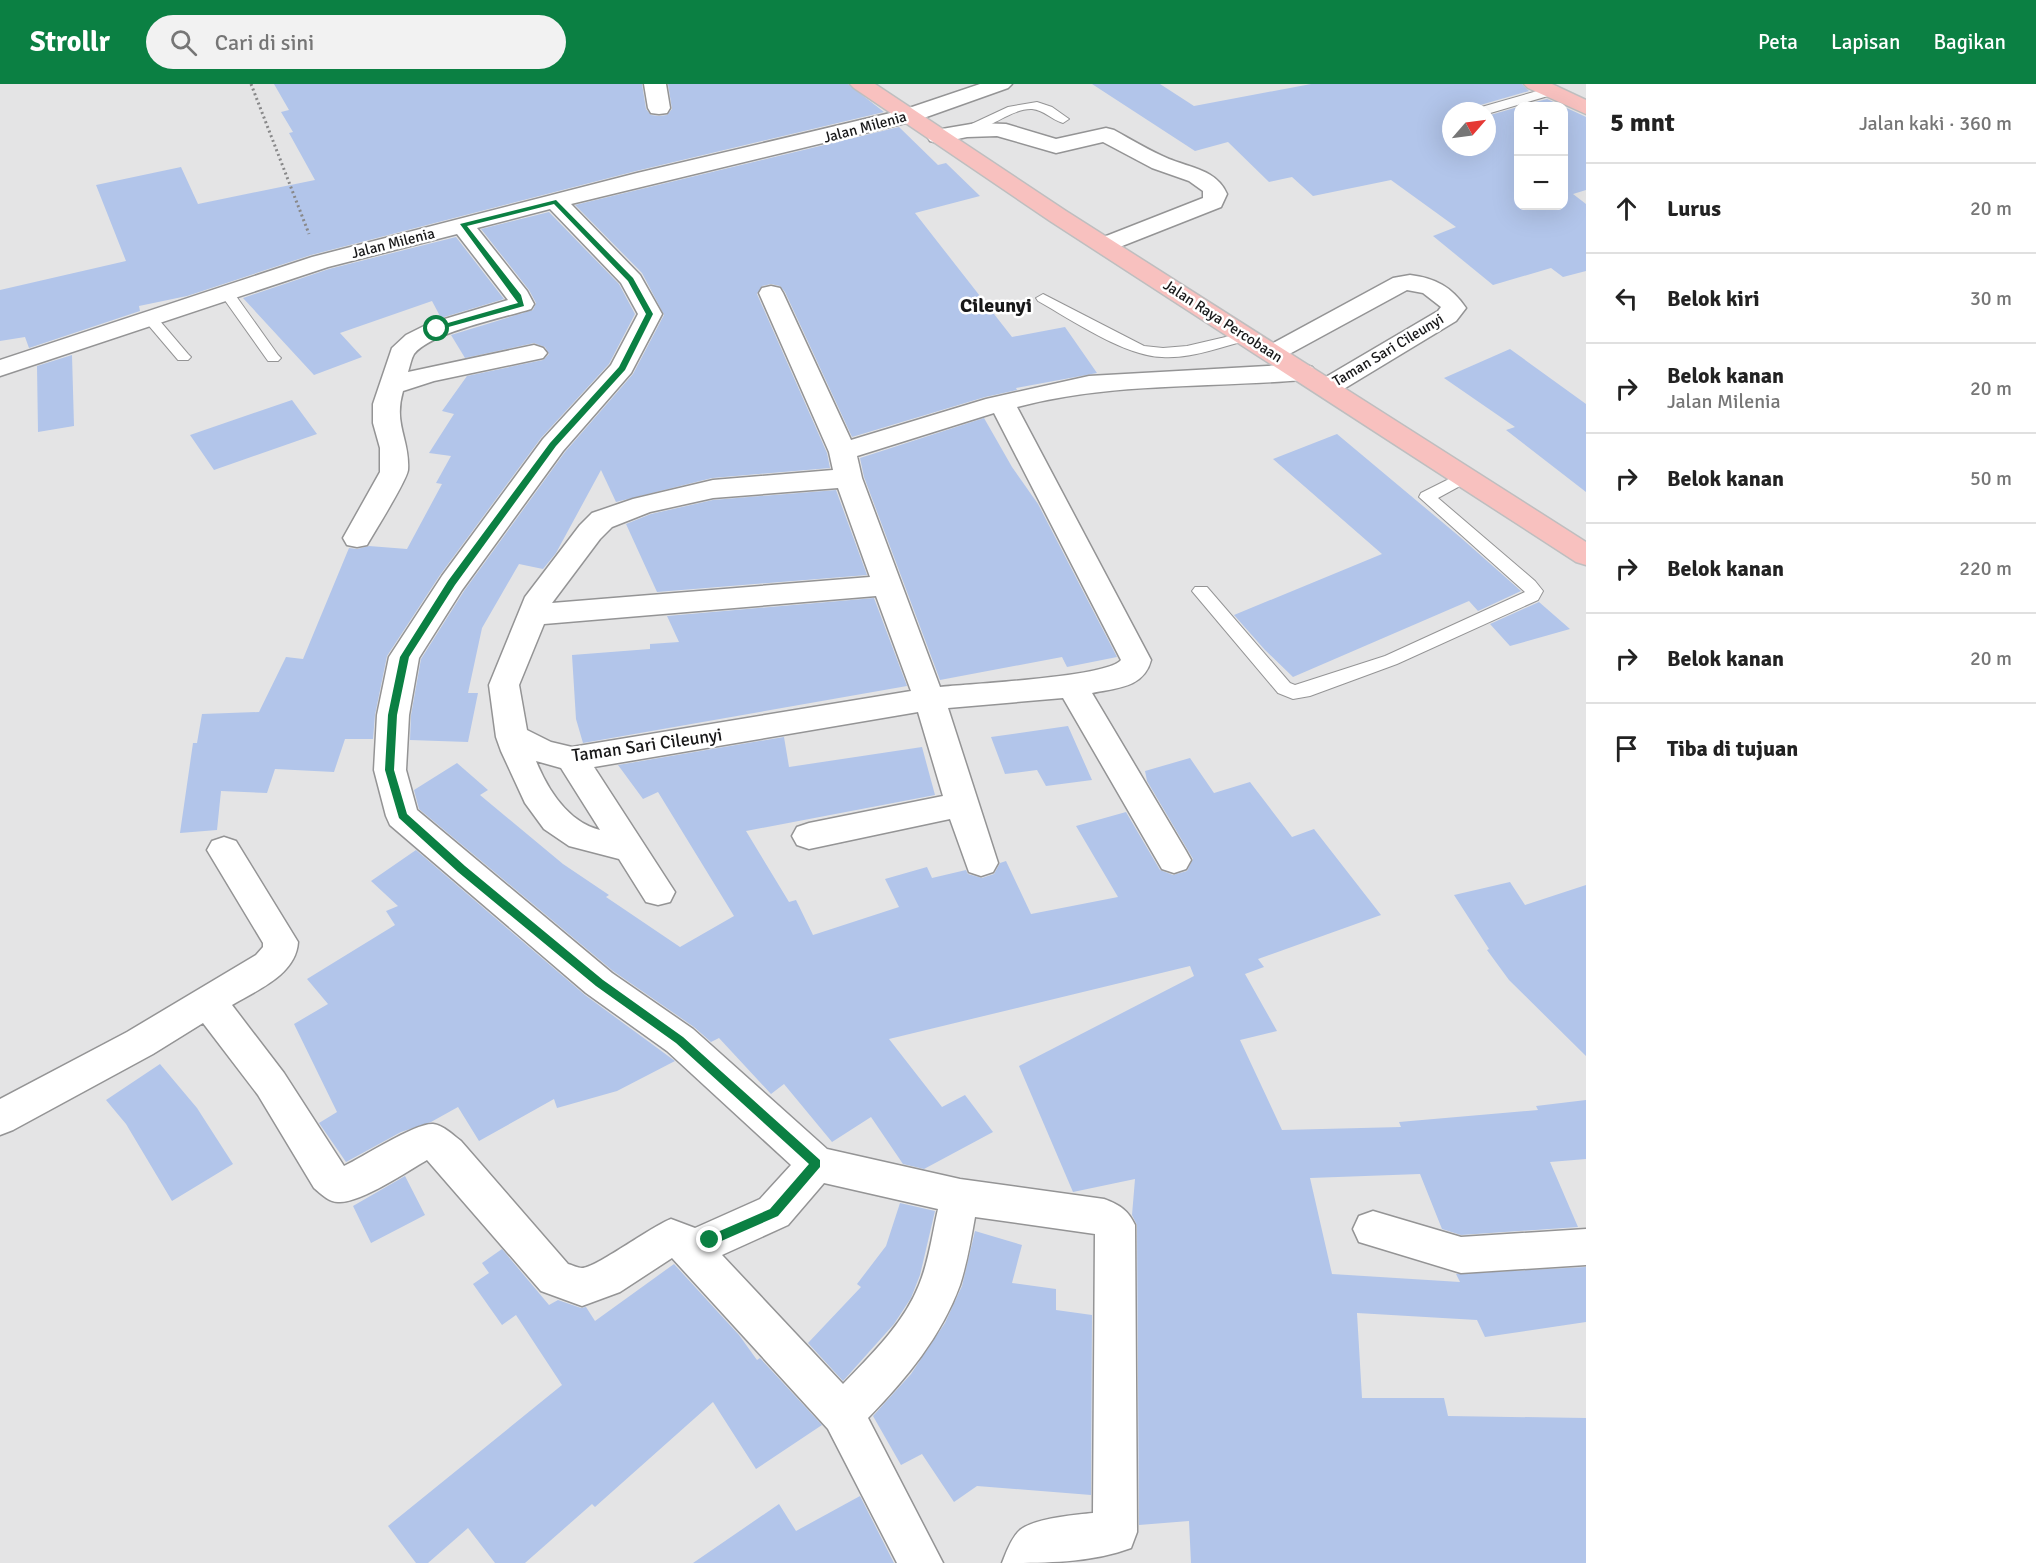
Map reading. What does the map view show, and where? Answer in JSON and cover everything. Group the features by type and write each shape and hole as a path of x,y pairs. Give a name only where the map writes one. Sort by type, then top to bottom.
{"highway":[{"name":"Jalan Raya Percobaan","path":"861,84 1104,245 1586,555"},
{"path":"1543,88 1586,108"}],"street":[{"path":"655,84 659,108"},
{"name":"Jalan Milenia","path":"0,368 320,262 910,115 1001,84"},
{"path":"938,136 969,128 1014,132 1053,146 1067,146 1106,135 1145,156 1197,176 1213,187 1216,194 1213,202 1104,245"},
{"path":"556,202 631,280 650,314 622,368 553,444 452,583 404,657 393,715 390,770 402,816 599,983 680,1040 816,1164 960,1197 1104,1217 1115,1225 1115,1532 1067,1538 1036,1546 1024,1563"},
{"path":"357,538 394,472 393,448 386,423 386,404 401,353 415,340 437,329 522,304 462,225"},
{"name":"Taman Sari Cileunyi","path":"1273,353 1402,283 1415,282 1449,299 1454,308 1447,316 1328,387"},
{"path":"771,293 845,465 929,699 981,862"},
{"path":"391,386 428,374 534,353"},
{"name":"Taman Sari Cileunyi","path":"1002,403 1136,660 1134,668 1125,675 1072,686 929,699 770,728 572,759 542,751 513,737 504,685 540,597 590,532 602,520 643,505 713,489 845,465 1002,403 1043,392 1091,384 1249,377 1303,372"},
{"path":"534,615 887,585"},
{"path":"1072,686 1174,860"},
{"path":"513,737 522,769 549,811 564,827 582,837 631,849"},
{"path":"572,759 658,891"},
{"path":"809,836 962,804"},
{"path":"0,1118 140,1043 268,965 280,953 281,942 224,850"},
{"path":"208,1002 271,1084 328,1176 338,1185 352,1182 421,1144 432,1141 447,1153 555,1278 582,1287 606,1279 670,1237 683,1242 843,1414 921,1563"},
{"path":"696,1255 710,1240 774,1212 816,1164"},
{"path":"843,1414 886,1371 907,1342 939,1287 960,1197"},
{"path":"1373,1229 1461,1256 1586,1247"}],"lane":[{"path":"1496,106 1543,88"},
{"path":"969,128 994,116 1030,106 1040,107 1063,119"},
{"path":"226,292 273,358"},
{"path":"1043,298 1140,350 1162,353 1187,351 1247,336"},
{"path":"149,317 183,357"},
{"path":"1201,591 1284,688 1293,692 1304,691 1391,660 1532,596 1534,591 1529,585 1427,497 1465,476"}],"path":[{"path":"251,84 320,262"}],"building":[{"path":"274,84 642,84 646,109 651,115 659,116 667,115 672,109 668,84 848,84 884,112 636,171 311,255 187,296 139,306 140,311 29,348 25,337 0,341 0,290 126,261 96,185 181,167 198,204 315,180 289,133 293,132 281,112 289,110"},
{"path":"1092,84 1160,84 1194,106 1311,84 1522,84 1529,91 1491,102 1442,102 1442,156 1496,156 1496,113 1514,108 1514,210 1568,210 1568,108 1586,117 1586,190 1573,194 1586,204 1586,271 1563,277 1551,268 1493,285 1433,236 1456,227 1391,180 1313,196 1292,177 1269,182 1228,142 1195,151"},
{"path":"1547,99 1553,102 1535,102"},
{"path":"899,127 938,165 946,163 980,196 915,213 1012,337 1065,327 1097,373 1016,388 1017,390 985,397 852,437 785,292 780,286 771,284 762,286 757,294 827,453 830,468 712,478 616,502 601,470 556,553 543,569 519,564 482,628 468,693 478,693 468,742 410,740 411,715 421,659 464,591 565,452 633,374 664,315 642,273 575,205"},
{"path":"549,212 619,284 635,314 609,364 541,438 440,575 387,656 375,715 373,739 345,739 334,772 275,769 267,793 221,791 217,830 180,833 193,743 197,743 202,714 259,712 286,657 303,659 349,548 369,546 407,549 442,484 436,483 451,456 429,453 454,414 442,411 467,376 543,360 549,354 545,347 534,343 465,358 451,335 533,310 536,303 529,290 481,229"},
{"path":"456,237 504,299 441,318 432,301 340,333 362,357 314,375 243,298 329,269"},
{"path":"1510,349 1586,404 1586,492 1506,430 1515,427 1444,378"},
{"path":"72,355 74,426 38,432 37,366"},
{"path":"292,400 317,434 214,470 190,435"},
{"path":"984,418 1012,467 1038,504 1117,657 1067,667 1062,657 940,680 864,477 860,458"},
{"path":"1337,434 1521,591 1478,611 1469,601 1293,677 1234,615 1382,554 1273,459"},
{"path":"836,490 867,575 657,592 626,524 651,514 713,500"},
{"path":"874,598 907,686 583,743 576,719 572,655 650,649 650,644 679,642 667,616"},
{"path":"1539,602 1570,629 1510,646 1490,624"},
{"path":"1068,726 1092,780 1046,786 1037,770 1005,774 991,737"},
{"path":"784,737 789,767 922,747 935,795 746,831 789,902 796,900 813,935 899,907 885,879 927,867 932,878 966,870 968,874 982,878 994,874 1000,863 1006,861 1031,914 1118,897 1076,826 1126,812 1160,870 1173,875 1187,871 1193,859 1147,781 1145,771 1190,758 1214,793 1250,782 1292,837 1314,829 1381,915 1258,959 1264,967 1245,974 1277,1031 1240,1040 1282,1130 1401,1127 1399,1122 1538,1110 1536,1106 1586,1100 1586,1159 1550,1162 1578,1227 1461,1235 1442,1229 1420,1174 1310,1178 1332,1274 1460,1282 1456,1274 1586,1267 1586,1322 1485,1337 1477,1320 1357,1313 1362,1398 1444,1398 1448,1416 1586,1418 1586,1563 1191,1563 1189,1521 1139,1525 1137,1225 1132,1215 1135,1179 1073,1192 1019,1066 1194,976 1190,966 889,1039 942,1107 965,1095 993,1132 924,1169 903,1164 871,1117 832,1142 784,1084 771,1094 719,1038 711,1042 694,1027 613,971 419,809 414,790 457,763 488,790 480,795 563,864 609,895 606,897 680,947 734,916 658,792 643,799 618,765"},
{"path":"416,850 585,995 675,1061 617,1091 557,1108 554,1099 479,1141 458,1107 431,1122 401,1132 346,1162 319,1123 337,1112 294,1024 328,1004 307,979 395,925 386,911 398,906 371,881"},
{"path":"1510,882 1525,905 1586,885 1586,1056 1509,980 1487,950 1489,949 1454,895"},
{"path":"160,1064 197,1108 233,1164 172,1201 126,1124 106,1100"},
{"path":"405,1176 425,1215 371,1243 353,1206"},
{"path":"900,1203 935,1211 920,1275 911,1298 894,1324 843,1381 808,1343 861,1287 857,1284 886,1246"},
{"path":"975,1231 1022,1245 1012,1283 1056,1289 1056,1310 1092,1315 1091,1495 977,1486 954,1502 922,1454 901,1465 873,1416 911,1374 945,1323 962,1286"},
{"path":"502,1249 549,1305 558,1300 581,1308 586,1307 595,1321 674,1264 739,1335 757,1360 760,1358 822,1425 756,1469 713,1402 595,1507 592,1504 525,1563 495,1563 468,1528 428,1563 416,1563 388,1526 562,1385 516,1315 502,1325 473,1284 489,1273 482,1263"},
{"path":"860,1496 894,1563 693,1563 779,1504 796,1531"}],"district":[{"name":"Cileunyi","path":"996,305"}],"route":[{"path":"437,329 522,304 462,225 556,202 631,280 650,314 622,368 553,444 452,583 404,657 393,715 390,770 402,816 599,983 680,1040 816,1164 774,1212 710,1240"}]}
